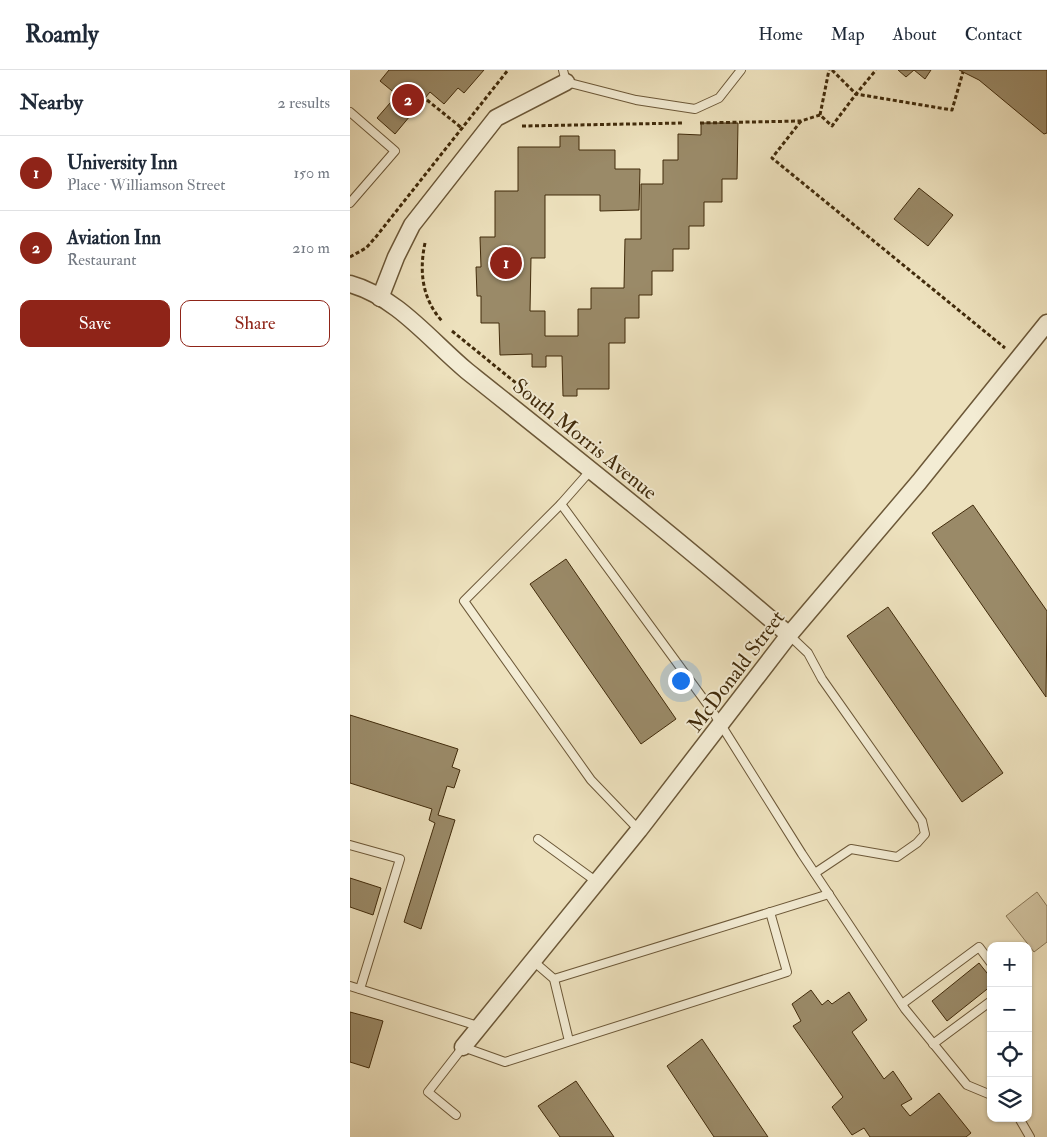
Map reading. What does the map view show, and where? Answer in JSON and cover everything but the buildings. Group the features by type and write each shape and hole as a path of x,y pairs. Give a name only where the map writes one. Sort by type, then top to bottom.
{"street":[{"path":"380,298 396,256 412,225 496,118 564,76"},
{"name":"South Morris Avenue","path":"350,284 364,288 407,318 457,362 591,470 789,635"},
{"name":"McDonald Street","path":"463,1047 478,1026 639,830 722,725 752,681 789,635 918,482 1047,323"}],"lane":[{"path":"564,76 636,100 695,109 719,98 741,70"},
{"path":"350,112 396,151 351,200"},
{"path":"591,470 561,504 464,601 591,780 639,830"},
{"path":"561,504 722,725 815,873 902,1004 967,1085 987,1093"},
{"path":"789,635 808,653 822,679 922,821 925,834 917,843 897,857 851,849 815,873"},
{"path":"538,839 597,882"},
{"path":"350,845 400,860 360,989"},
{"path":"554,979 829,894"},
{"path":"456,1115 428,1092 463,1047 504,1062 787,972 770,912"},
{"path":"902,1004 979,947 987,958"},
{"path":"532,960 554,979 569,1041"},
{"path":"350,986 478,1026"},
{"path":"933,1044 987,1004"},
{"path":"1021,1122 1030,1137"}],"path":[{"path":"350,257 366,248 375,238 508,70"},
{"path":"831,70 856,94 952,110 963,72"},
{"path":"820,116 831,70"},
{"path":"820,116 832,126 876,70"},
{"path":"427,100 477,141"},
{"path":"696,123 801,121 820,116"},
{"path":"801,121 772,158 1018,359"},
{"path":"515,126 686,123"},
{"path":"429,234 421,261 422,279 435,311 447,326 532,396"}],"shaded area":[{"path":"1037,892 1047,906 1047,942 1034,952 1032,942 1026,942 1006,916"}],"place":[{"name":"Aviation Inn","path":"408,100"},
{"name":"University Inn","path":"506,263"}]}
